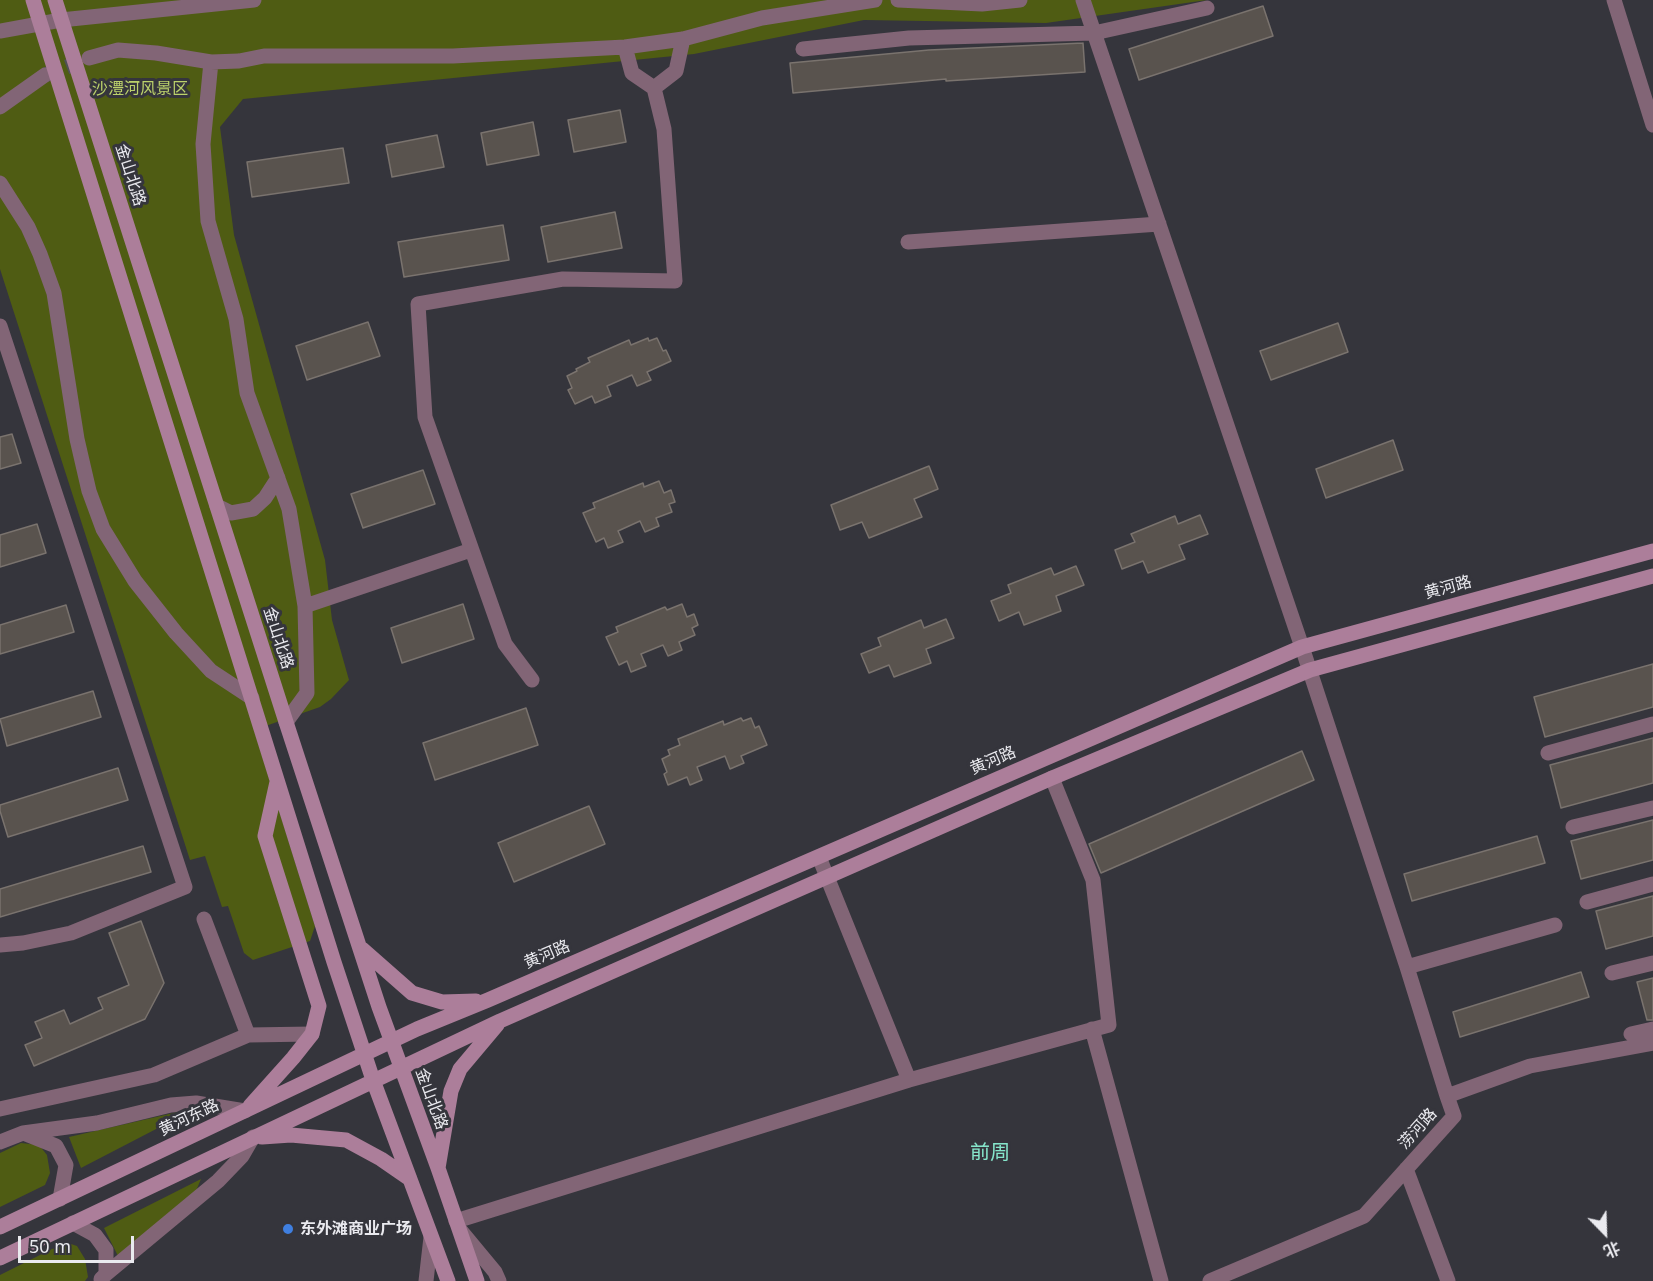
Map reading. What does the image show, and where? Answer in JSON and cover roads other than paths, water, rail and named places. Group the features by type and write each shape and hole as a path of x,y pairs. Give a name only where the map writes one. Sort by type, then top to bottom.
{"main road":[{"name":"金山北路","path":"56,2 286,722 401,1068 477,1281"},
{"path":"34,3 277,782 373,1080 448,1281"},
{"name":"黄河路","path":"365,1055 392,1041 1302,646 1653,551"},
{"path":"0,1258 500,1021 1052,778 1310,670 1653,576"},
{"path":"245,1111 312,1034 319,1006 265,836 277,782"},
{"path":"361,947 412,993 442,1002 488,1000"},
{"path":"438,1168 451,1091 460,1069 500,1021"},
{"name":"黄河东路","path":"0,1227 365,1055"},
{"path":"253,1137 291,1135 346,1140 381,1159 410,1179"}],"street":[{"path":"0,31 62,20 254,0"},
{"path":"89,58 118,50 156,53 211,62 239,61 264,56 453,56 625,47 683,39 762,18 875,0"},
{"path":"898,0 982,4 1020,0"},
{"path":"1083,0 1310,670 1448,1096"},
{"path":"1614,0 1653,125"},
{"path":"803,49 909,38 1094,33 1207,8"},
{"path":"654,88 676,71 683,39"},
{"path":"532,680 505,644 425,417 417,304 563,279 675,281 664,129 654,88 632,73 625,47"},
{"path":"211,62 203,144 208,221 236,319 247,393 289,508 305,606 308,693 286,722"},
{"path":"0,108 45,75"},
{"path":"0,183 28,227 54,293 77,439 89,492 103,528 135,581 176,633 211,671 252,698"},
{"path":"908,242 1159,224"},
{"path":"0,326 185,887 71,933 23,943 0,945"},
{"path":"217,506 231,513 253,509 265,498 278,478"},
{"path":"305,606 471,550"},
{"path":"1548,753 1653,724"},
{"path":"499,1281 495,1272 458,1225 909,1080 1109,1025 1093,880 1052,778"},
{"path":"1573,827 1653,808"},
{"path":"819,857 909,1080"},
{"path":"1587,902 1653,884"},
{"path":"204,919 248,1035"},
{"path":"1407,967 1555,925"},
{"path":"1612,973 1653,963"},
{"path":"1092,1029 1161,1281"},
{"path":"1631,1034 1653,1029"},
{"path":"0,1109 154,1075 248,1035 312,1034"},
{"name":"涝河路","path":"1210,1281 1364,1216 1454,1116 1448,1096 1530,1066 1653,1043"},
{"path":"0,1142 23,1133 97,1122 179,1104 196,1103 245,1111"},
{"path":"23,1133 56,1146 66,1165 60,1199"},
{"path":"102,1278 218,1181 242,1156 253,1137"},
{"path":"1406,1169 1448,1281"},
{"path":"73,1223 95,1235 106,1250 102,1278"},
{"path":"426,1281 431,1237"}],"tunnel":[{"path":"45,75 88,59"}],"place":[{"name":"东外滩商业广场","path":"288,1229"}],"district":[{"name":"前周","path":"990,1153"}],"park label":[{"name":"沙澧河风景区","path":"140,89"}]}
